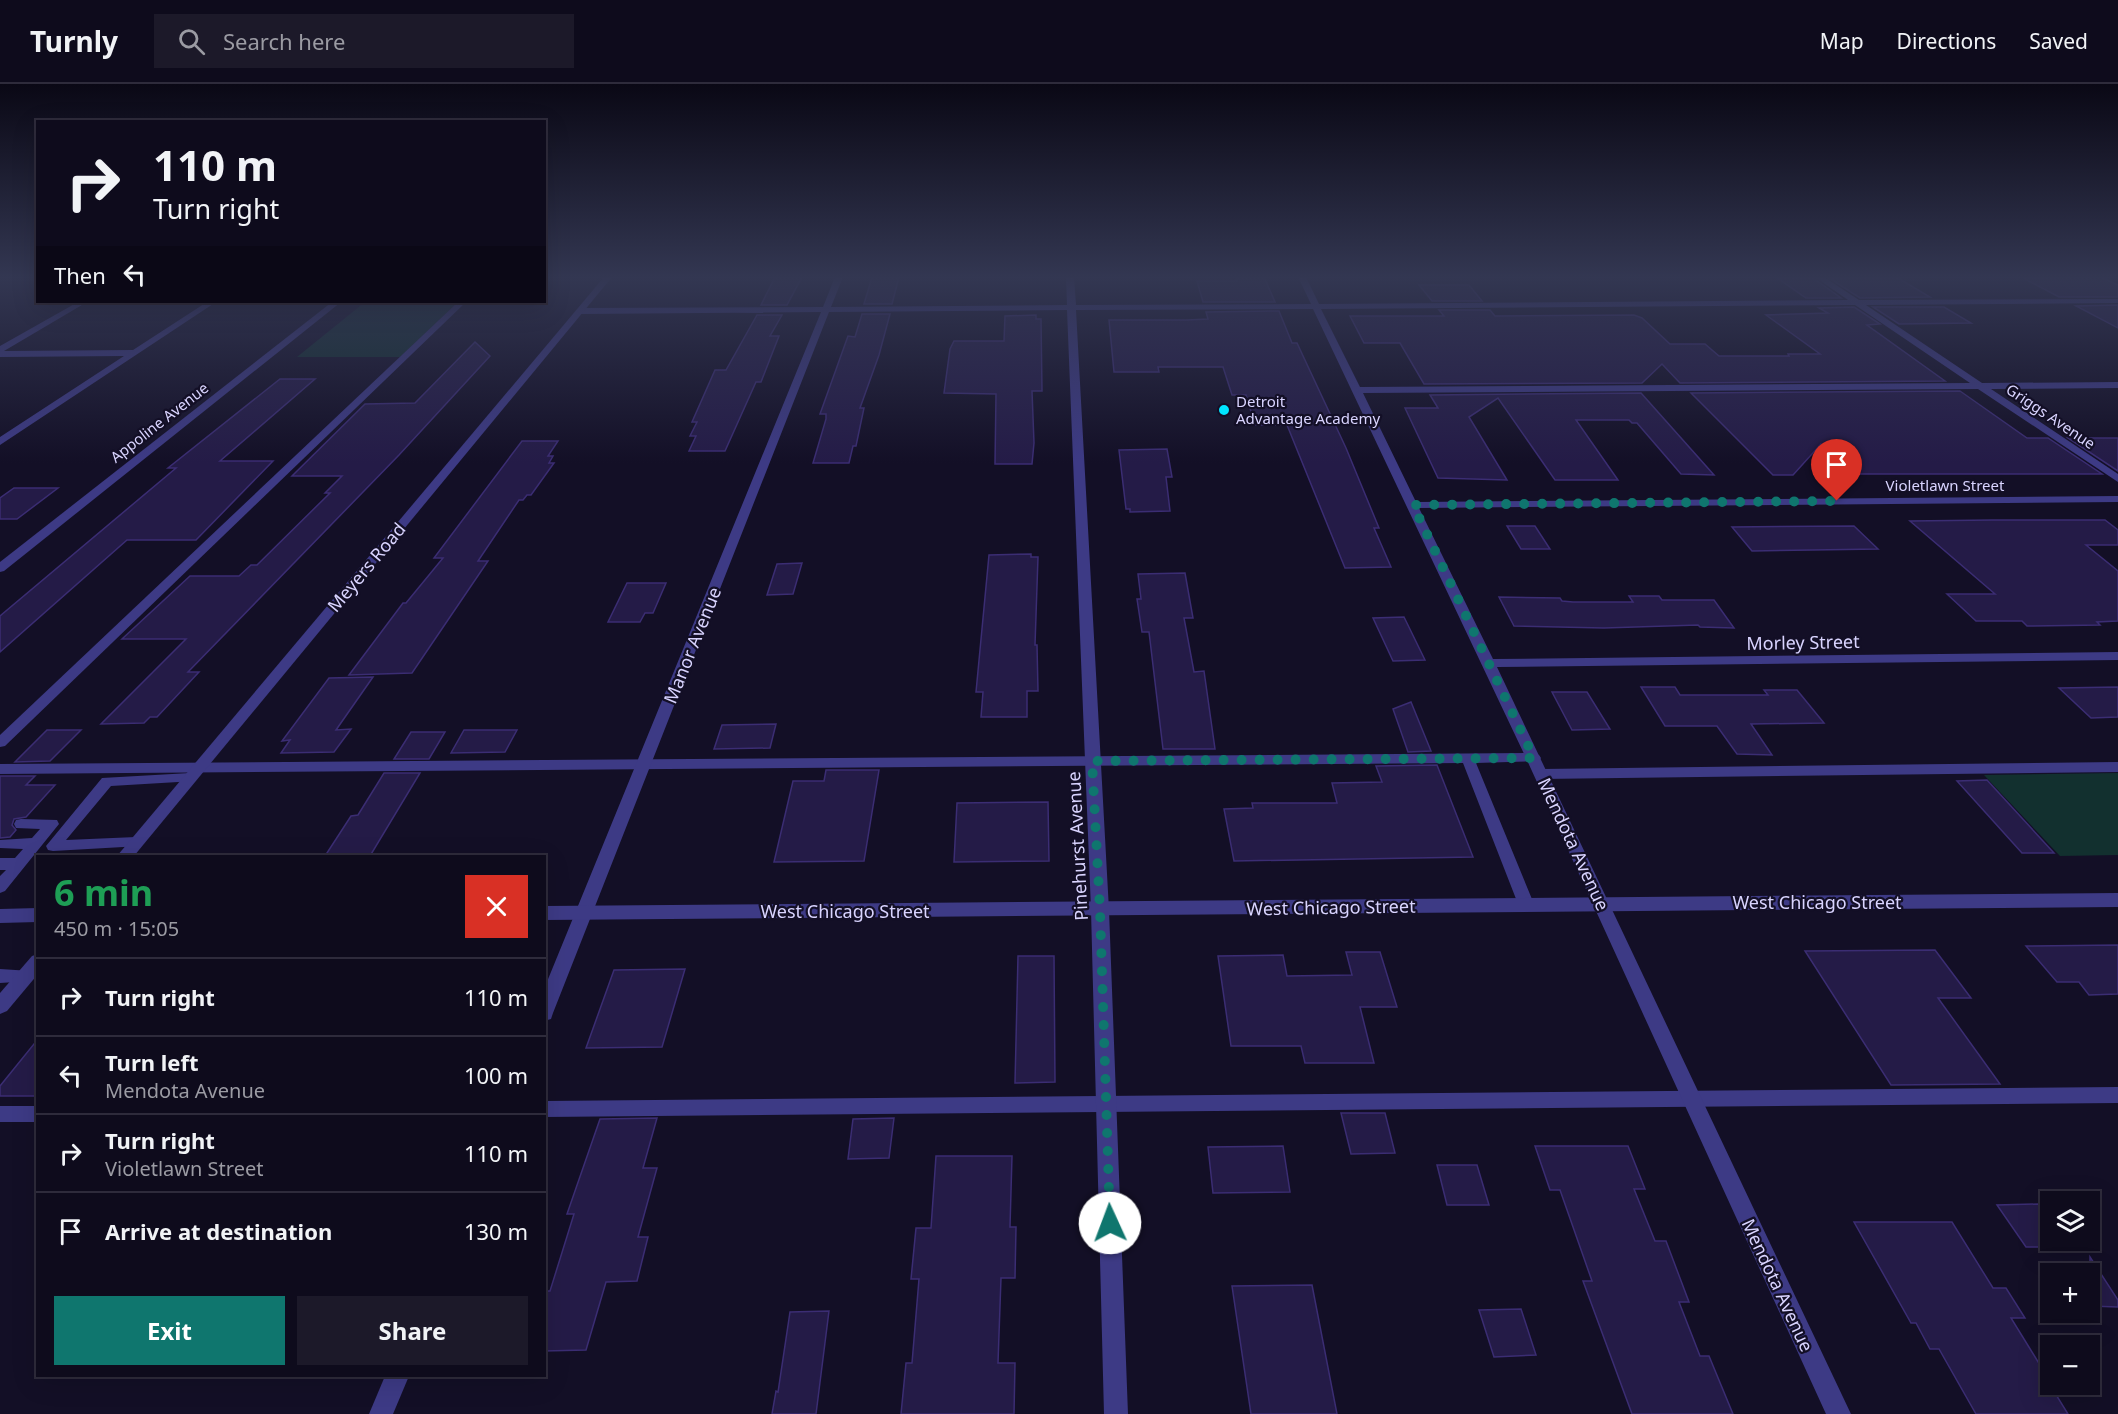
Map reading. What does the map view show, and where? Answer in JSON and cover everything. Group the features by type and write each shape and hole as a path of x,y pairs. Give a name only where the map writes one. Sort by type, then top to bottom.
{"street":[{"path":"0,352 21,339"},
{"path":"0,442 155,339"},
{"name":"Appoline Avenue","path":"0,568 290,339"},
{"name":"Meyers Road","path":"125,855 556,339"},
{"name":"Manor Avenue","path":"546,1008 814,339"},
{"name":"Pinehurst Avenue","path":"1072,339 1100,910 1116,1414"},
{"name":"Mendota Avenue","path":"1331,339 1534,758 1603,904 1691,1101 1839,1414"},
{"name":"Griggs Avenue","path":"1911,339 2118,479"},
{"path":"0,352 133,353"},
{"path":"1355,390 2118,385"},
{"name":"Violetlawn Street","path":"1413,505 2118,499"},
{"name":"Morley Street","path":"1489,663 2118,656"},
{"name":"West Chicago Street","path":"546,913 2118,900"},
{"path":"0,916 36,915"},
{"path":"0,1006 36,963"},
{"path":"381,1414 397,1377"}],"lane":[{"path":"0,743 423,339"},
{"path":"0,769 195,772 645,765 1534,758"},
{"path":"1468,759 1526,904"},
{"path":"1541,774 2118,767"},
{"path":"136,843 53,846 107,781 195,772"},
{"path":"0,887 52,824 21,824"},
{"path":"5,844 64,833"},
{"path":"0,864 19,864"},
{"path":"0,976 25,976"},
{"path":"546,1109 1691,1101 2118,1095"},
{"path":"0,1114 36,1114"}],"green space":[{"path":"319,339 419,339 400,357 297,357"},
{"path":"2118,773 2118,855 2060,856 1984,775"}],"building":[{"path":"743,339 778,339 761,382 756,382 725,451 689,451 696,436 690,436 697,422 692,422 715,370 726,370"},
{"path":"847,339 883,339 860,408 864,408 856,446 853,446 849,463 813,463 826,419 826,414 820,414"},
{"path":"1004,339 1041,339 1042,391 1032,391 1034,443 1032,464 995,464 996,394 944,393 950,349 954,341 1004,341"},
{"path":"1111,339 1290,339 1292,343 1297,343 1346,448 1379,528 1374,528 1391,567 1345,568 1287,425 1255,425 1246,395 1232,395 1223,367 1158,367 1159,372 1114,372"},
{"path":"1362,339 1665,339 1670,344 1705,344 1719,356 1820,354 1799,339 1887,339 1945,381 1680,383 1662,364 1642,383 1424,384 1400,343 1364,343"},
{"path":"475,342 490,356 399,455 188,672 199,672 157,717 150,717 144,723 101,724 186,639 122,639 190,576 239,576 251,565 257,565 330,493 325,493 342,476 292,476 365,404 415,403"},
{"path":"280,379 315,379 220,461 273,461 196,540 127,540 0,652 0,616 176,468 168,468"},
{"path":"1960,391 2027,438 2048,438 2102,474 1857,474 1821,444 1793,475 1773,475 1691,393"},
{"path":"1641,393 1714,475 1681,474 1637,423 1629,420 1576,420 1618,480 1555,480 1498,398 1469,417 1507,480 1438,478 1405,408 1438,408 1430,395"},
{"path":"2068,438 2118,438 2118,471"},
{"path":"522,441 558,441 548,456 553,456 549,463 554,463 531,495 519,500 478,561 488,561 412,673 349,675 403,603 406,603 443,558 434,558"},
{"path":"1167,449 1172,477 1166,477 1170,511 1130,512 1130,509 1126,509 1119,450"},
{"path":"14,488 58,488 17,519 0,519 0,498"},
{"path":"2105,520 2118,530 2118,545 2086,545 2118,571 2118,621 2097,622 2100,625 2027,626 2022,621 1976,621 1947,594 1995,594 1910,521"},
{"path":"1507,526 1535,526 1550,549 1521,549"},
{"path":"1854,526 1878,549 1752,551 1732,527"},
{"path":"1031,554 1031,557 1038,557 1035,645 1037,645 1038,691 1027,691 1027,717 981,717 983,692 976,692 989,555"},
{"path":"802,563 793,594 767,595 777,564"},
{"path":"1185,573 1193,618 1184,618 1194,672 1204,671 1215,749 1163,749 1149,632 1142,632 1137,599 1141,599 1138,574"},
{"path":"627,583 666,583 653,613 645,613 640,622 608,622"},
{"path":"1629,596 1659,596 1662,600 1714,600 1734,628 1700,627 1698,625 1604,628 1514,626 1499,597 1560,598 1562,601 1573,602 1633,602"},
{"path":"1404,617 1425,660 1393,661 1373,618"},
{"path":"373,677 336,730 351,729 334,752 281,753 290,740 282,741 329,678"},
{"path":"1641,687 1675,687 1680,695 1768,695 1764,690 1797,690 1824,723 1751,724 1772,755 1737,754 1717,726 1665,726"},
{"path":"2118,687 2118,717 2091,718 2059,688"},
{"path":"1552,692 1587,692 1610,729 1572,730"},
{"path":"1411,702 1431,751 1408,752 1393,709"},
{"path":"776,724 770,748 714,749 722,725"},
{"path":"47,730 81,730 50,761 15,762"},
{"path":"464,730 517,730 505,752 451,753"},
{"path":"411,732 445,732 429,759 394,759"},
{"path":"1437,765 1473,857 1234,861 1224,809 1253,808 1252,803 1337,803 1332,783 1382,782 1376,766"},
{"path":"826,770 879,770 864,861 774,862 793,781 824,781"},
{"path":"384,773 420,773 371,855 326,855 351,816 358,815"},
{"path":"0,776 35,776 26,785 55,785 26,817 14,819 12,825 16,830 10,837 0,838"},
{"path":"1987,780 2054,853 2022,853 1957,781"},
{"path":"1048,802 1049,861 954,862 957,803"},
{"path":"2118,945 2118,994 2089,995 2079,982 2057,982 2026,946"},
{"path":"1935,950 1971,998 1938,998 2000,1084 1891,1085 1805,951"},
{"path":"1346,952 1380,952 1397,1007 1360,1007 1374,1063 1305,1063 1301,1046 1231,1046 1218,956 1283,955 1287,976 1352,975"},
{"path":"1018,956 1054,956 1055,1082 1015,1083"},
{"path":"685,969 662,1047 586,1048 614,970"},
{"path":"36,1041 36,1096 0,1096 0,1086"},
{"path":"1341,1113 1385,1113 1395,1153 1351,1154"},
{"path":"657,1118 643,1168 657,1168 638,1237 648,1237 637,1281 606,1282 586,1350 546,1351 546,1291 550,1291 574,1214 567,1214 600,1119"},
{"path":"894,1118 889,1158 848,1159 853,1119"},
{"path":"1283,1146 1290,1192 1213,1193 1208,1147"},
{"path":"1535,1146 1628,1146 1645,1189 1634,1189 1655,1241 1666,1241 1689,1302 1679,1302 1700,1356 1709,1356 1733,1414 1632,1414 1583,1281 1592,1281 1560,1190 1550,1190"},
{"path":"936,1156 1012,1156 1010,1227 1016,1227 1015,1278 1001,1278 998,1363 1015,1363 1014,1414 901,1414 906,1363 912,1363 919,1279 911,1279 916,1228 931,1228"},
{"path":"1437,1165 1477,1165 1489,1205 1447,1205"},
{"path":"2038,1204 2040,1207 2040,1247 2026,1247 1997,1205"},
{"path":"1854,1222 1952,1222 1993,1288 2006,1288 2025,1318 2011,1318 2040,1365 2040,1395 2056,1395 2068,1414 1976,1414 1939,1349 1930,1349 1916,1323 1911,1323"},
{"path":"2100,1272 2118,1300 2118,1307 2100,1306"},
{"path":"1312,1285 1337,1414 1251,1414 1232,1286"},
{"path":"1521,1309 1536,1355 1494,1357 1479,1310"},
{"path":"829,1311 816,1414 772,1414 776,1391 778,1392 790,1312"}],"place":[{"name":"Detroit Advantage Academy","path":"1224,410"}],"route":[{"path":"1110,1223 1100,910 1092,761 1534,758 1413,505 1837,501"}]}
